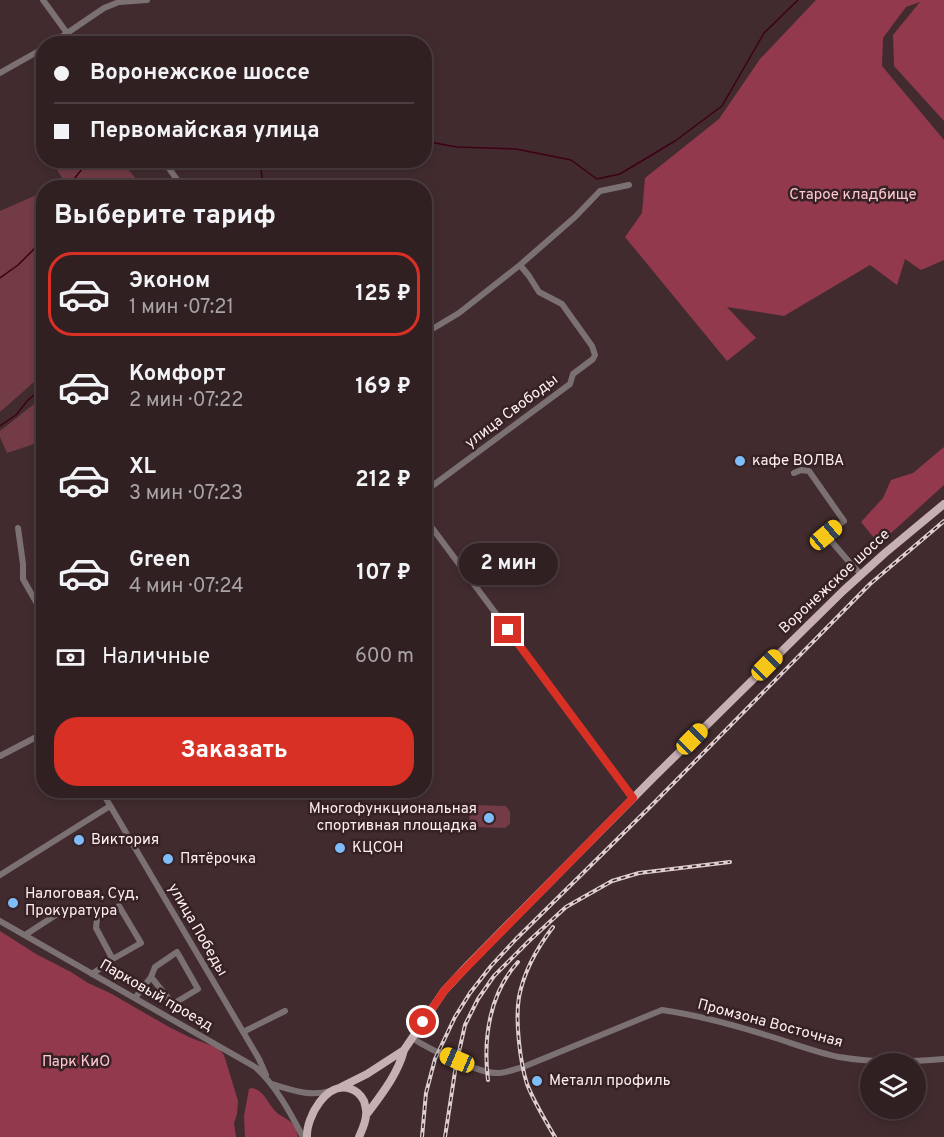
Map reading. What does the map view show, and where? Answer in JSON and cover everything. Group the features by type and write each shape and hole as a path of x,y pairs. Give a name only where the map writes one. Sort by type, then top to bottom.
{"main road":[{"name":"Воронежское шоссе","path":"359,1137 367,1114 392,1077 404,1050 454,980 633,798 861,574 944,504"},
{"name":"Воронежское шоссе","path":"305,1137 313,1111 331,1091 367,1074 404,1050"},
{"path":"336,1089 347,1088 360,1095 367,1114"}],"street":[{"path":"43,0 67,34"},
{"path":"64,36 112,4 147,0"},
{"path":"0,73 36,53"},
{"path":"432,329 459,313 520,265 575,217 600,191 628,185"},
{"name":"улица Свободы","path":"432,486 570,384 573,374 596,355 562,304 539,292 520,265"},
{"path":"794,473 801,470 809,471 844,520 826,535 861,574"},
{"path":"18,528 23,579 36,602"},
{"path":"432,528 633,798"},
{"path":"0,756 36,737"},
{"name":"улица Победы","path":"106,798 243,1032 270,1084"},
{"path":"0,875 110,806"},
{"path":"92,974 141,943 119,906"},
{"path":"25,935 65,909"},
{"path":"97,919 96,928 111,960"},
{"name":"Парковый проезд","path":"0,921 255,1067 264,1075 305,1137"},
{"path":"135,998 151,977 155,967 177,952 198,989 173,1004 151,977"},
{"name":"Промзона Восточная","path":"412,1038 476,1068 500,1073 523,1067 662,1010 709,1019 837,1056 874,1061 944,1059"},
{"path":"243,1032 285,1011"},
{"name":"Парковый проезд","path":"270,1084 297,1092 318,1094 336,1089"}],"shaded area":[{"path":"56,168 127,168 137,180 63,180"},
{"path":"36,195 36,380 0,412 0,211"},
{"path":"36,403 36,443 7,453 0,437 0,431"},
{"name":"Многофункциональная спортивная площадка","path":"474,805 506,806 510,812 510,824 505,828 471,827 469,824 470,809"}],"green space":[{"name":"Старое кладбище","path":"816,0 944,0 944,121 894,66 893,35 920,2 906,7 883,38 882,66 944,140 944,260 921,270 905,259 897,285 870,265 784,316 727,307 756,338 727,361 625,237 642,213 645,178 719,119 760,59"},
{"path":"944,447 944,485 879,544 861,522 883,498 891,480 913,473"},
{"name":"Парк КиО","path":"0,931 36,954 169,1027 218,1048 224,1055 238,1101 234,1123 236,1137 0,1137"},
{"path":"249,1089 260,1091 276,1112 292,1123 298,1137 245,1137 244,1116"}],"waterway":[{"path":"432,142 457,147 516,149 571,160 597,179 620,174 675,141 722,106 764,33 798,0"},
{"path":"73,180 83,168"},
{"path":"261,168 262,180"},
{"path":"0,278 18,265 36,247"},
{"path":"0,426 16,415 36,394"}],"railway":[{"path":"422,1137 426,1093 435,1059 455,1017 491,966 870,584 944,521"},
{"path":"445,1137 456,1065 465,1025 478,999 494,976 530,940 566,907 612,881 639,873 730,862"},
{"path":"553,927 537,952 521,987 518,1029 520,1053 527,1084 555,1137"},
{"path":"488,1080 486,1049 490,1018 500,988 518,962"}],"place":[{"name":"кафе ВОЛВА","path":"740,461"},
{"name":"Многофункциональная спортивная площадка","path":"489,818"},
{"name":"Виктория","path":"79,840"},
{"name":"КЦСОН","path":"340,848"},
{"name":"Пятёрочка","path":"168,859"},
{"name":"Налоговая, Суд, Прокуратура","path":"13,903"},
{"name":"Металл профиль","path":"537,1081"}],"route":[{"path":"423,1022 454,980 633,798 508,630"}]}
